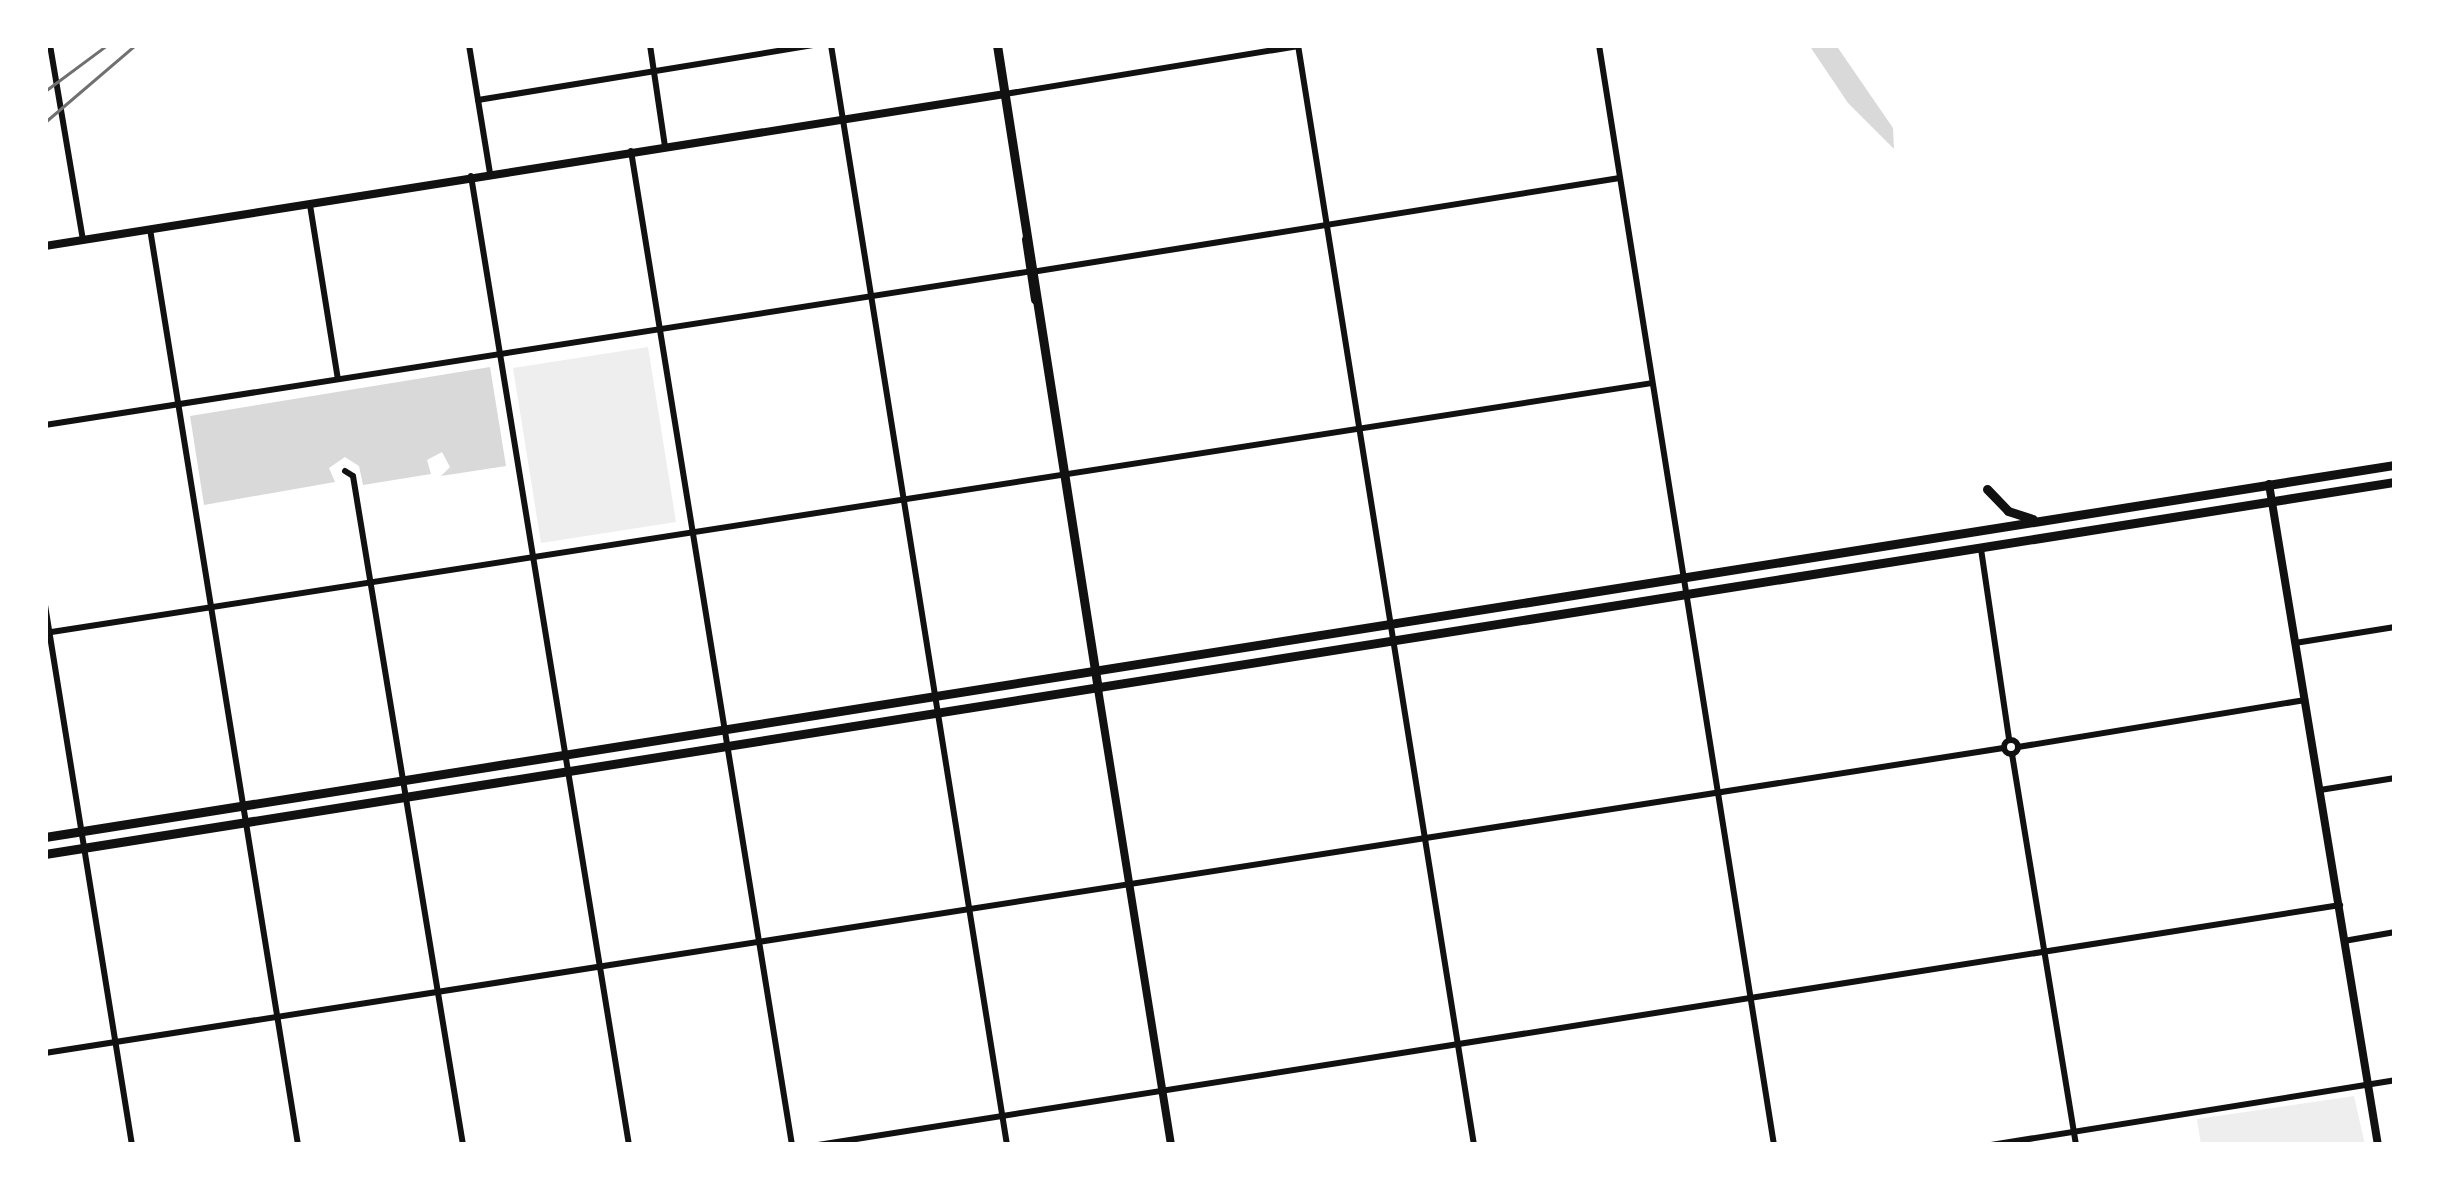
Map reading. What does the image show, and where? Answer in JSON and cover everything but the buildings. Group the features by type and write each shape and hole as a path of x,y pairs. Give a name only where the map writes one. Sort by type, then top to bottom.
{"main road":[{"path":"997,45 1098,689"},
{"path":"45,837 935,700 2395,465"},
{"path":"45,854 2395,482"},
{"path":"1987,489 2024,517 2062,517"}],"street":[{"path":"50,45 83,240"},
{"path":"469,45 490,173"},
{"path":"650,45 665,146"},
{"path":"478,100 815,45"},
{"path":"831,45 1007,1145"},
{"path":"45,246 1299,45 1474,1145"},
{"path":"1599,45 1774,1145"},
{"path":"631,151 792,1145"},
{"path":"471,176 564,770 629,1145"},
{"path":"45,424 1620,178"},
{"path":"310,204 338,379"},
{"path":"150,229 298,1145"},
{"path":"47,633 1357,432 1652,382"},
{"path":"345,471 353,476 463,1145"},
{"path":"2269,484 2378,1145"},
{"path":"1981,549 2076,1145"},
{"path":"45,605 132,1145"},
{"path":"2295,643 2395,627"},
{"path":"1098,689 1171,1145"},
{"path":"45,1053 2003,748 2015,750 2306,700"},
{"path":"2003,748 2009,740"},
{"path":"2320,790 2395,778"},
{"path":"818,1145 2340,905"},
{"path":"2344,941 2395,932"},
{"path":"1991,1145 2395,1080"}],"shaded area":[{"path":"1809,45 1836,45 1893,128 1894,149 1848,103"},
{"path":"648,347 676,522 541,543 513,368"},
{"path":"490,367 506,466 441,476 450,467 442,452 427,460 431,474 363,485 359,466 345,457 329,468 335,482 204,505 190,416"},
{"path":"2354,1096 2365,1145 2201,1145 2197,1119"}],"railway":[{"path":"45,91 107,45"},
{"path":"45,122 135,45"}]}
